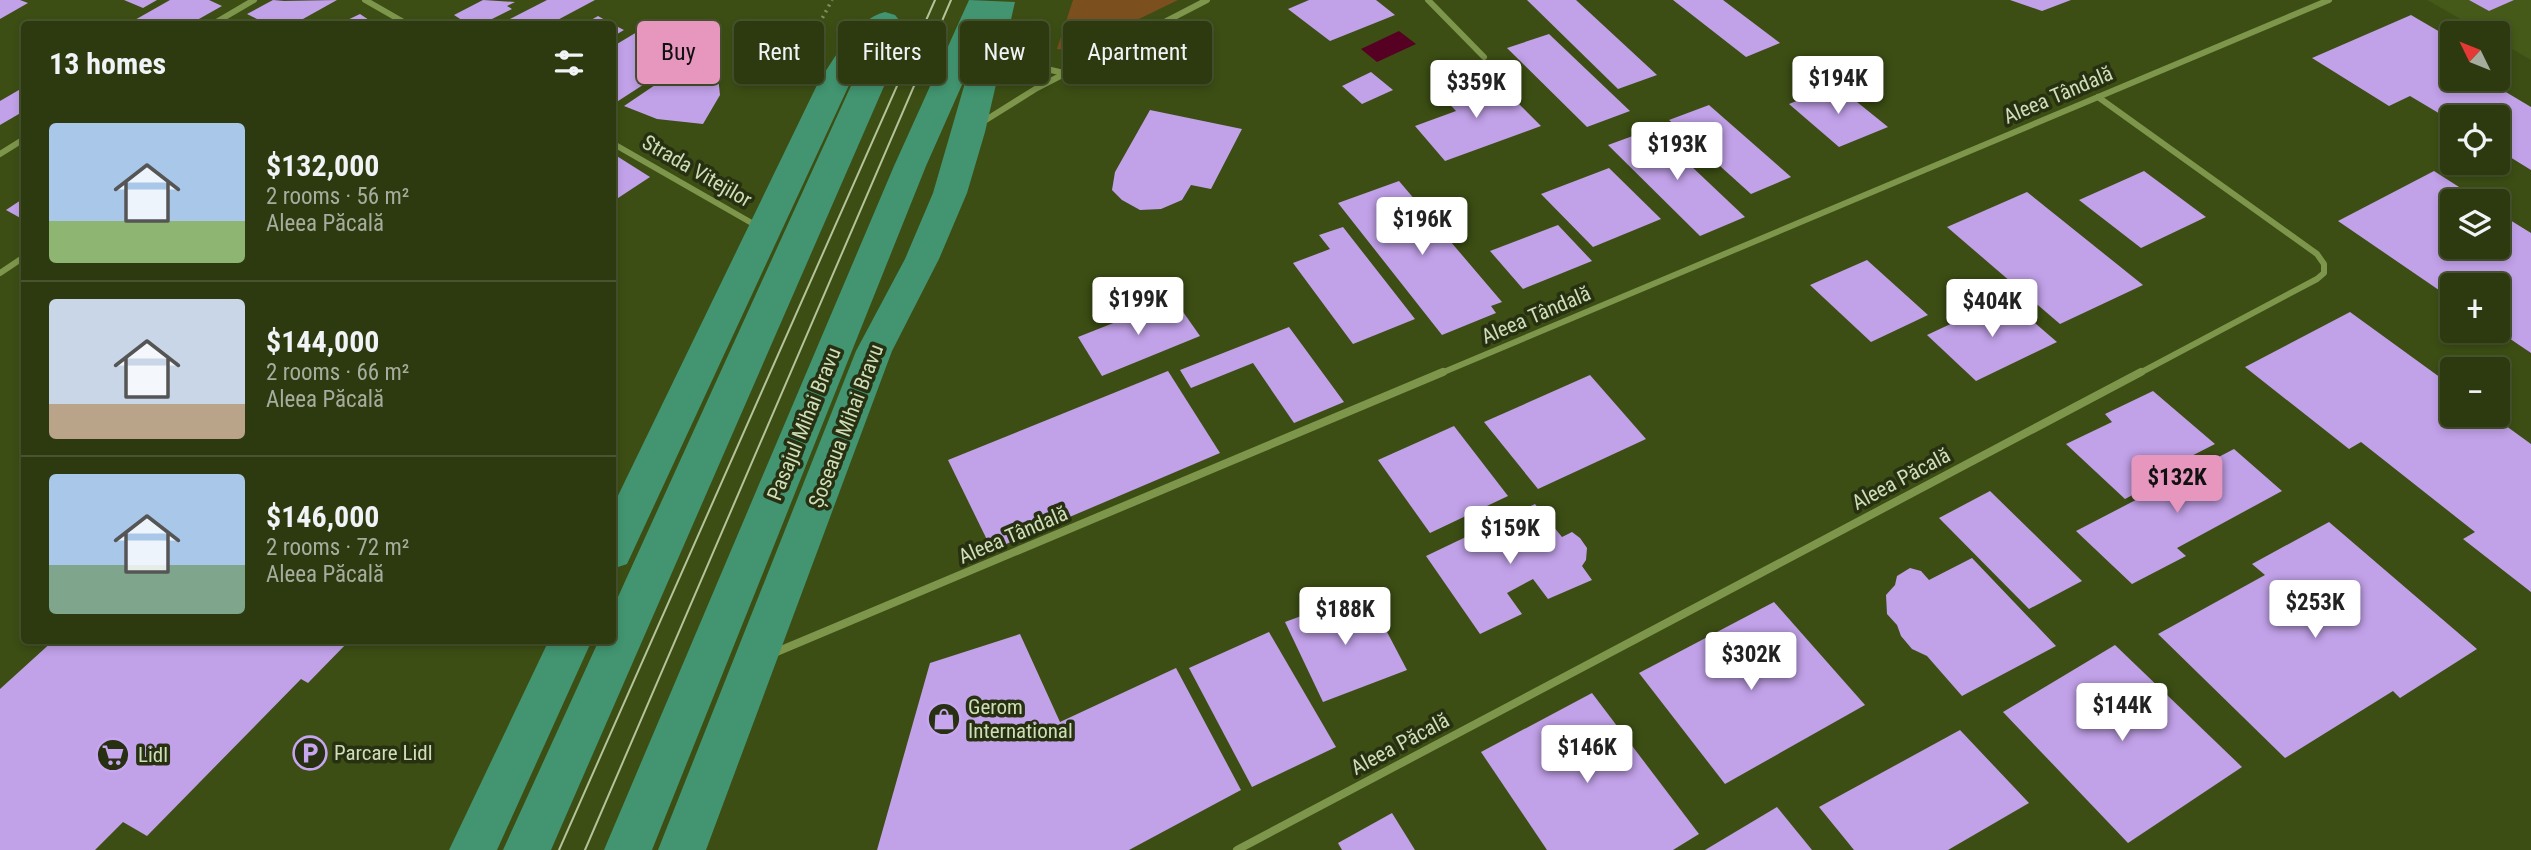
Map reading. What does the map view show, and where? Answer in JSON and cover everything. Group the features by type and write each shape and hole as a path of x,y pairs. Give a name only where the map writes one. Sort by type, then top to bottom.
{"main road":[{"name":"Pasajul Mihai Bravu","path":"628,850 910,166 984,0"},
{"name":"Șoseaua Mihai Bravu","path":"995,21 1000,0"},
{"path":"527,850 835,162 881,51 890,11"},
{"path":"616,544 834,83 855,50 890,11"},
{"name":"Șoseaua Mihai Bravu","path":"682,850 874,351 933,235 969,132 981,84"},
{"path":"473,850 569,644"}],"street":[{"path":"218,21 254,0"},
{"path":"365,0 402,21"},
{"path":"1166,21 1207,0"},
{"path":"1428,0 1484,57"},
{"name":"Aleea Tândală","path":"755,661 2329,0"},
{"path":"969,132 1016,100 1063,74"},
{"name":"Aleea Păcală","path":"1237,850 2316,279 2324,272 2324,264 2317,254 2098,97"},
{"path":"0,154 21,141"},
{"name":"Strada Vitejilor","path":"616,145 764,230"},
{"path":"0,273 21,259"}],"path":[{"path":"821,21 832,0"}],"shaded area":[{"path":"1073,0 1178,0 1135,21 1066,21"},
{"path":"2427,0 2531,0 2531,60 2510,48 2510,21 2464,21"},
{"path":"1063,31 1063,50 1057,49"},
{"path":"1399,31 1416,44 1377,62 1361,49"}],"building":[{"path":"0,0 20,0 28,3 0,19"},
{"path":"124,0 157,0 143,8"},
{"path":"170,0 209,0 222,6 195,21 133,21"},
{"path":"273,0 337,0 299,21 261,21 247,14"},
{"path":"483,0 515,2 507,6 512,9 488,21 463,21 454,15"},
{"path":"547,0 595,0 556,21 506,21"},
{"path":"1309,0 1376,0 1395,15 1330,41 1288,9"},
{"path":"1527,0 1576,0 1657,75 1618,89"},
{"path":"1673,0 1723,0 1780,43 1746,57"},
{"path":"2010,0 2071,0 2042,11"},
{"path":"2469,0 2514,0 2489,11"},
{"path":"360,14 370,21 345,21"},
{"path":"2411,15 2440,32 2440,91 2504,91 2531,107 2531,170 2510,157 2510,105 2440,105 2440,114 2410,96 2389,106 2312,58"},
{"path":"598,16 607,21 589,21"},
{"path":"616,26 624,30 616,35"},
{"path":"637,32 637,84 644,84 616,102 616,45"},
{"path":"1549,34 1630,111 1587,127 1507,48"},
{"path":"1371,72 1393,90 1362,104 1342,86"},
{"path":"1492,77 1541,126 1445,161 1415,126 1456,111 1440,94"},
{"path":"656,84 719,84 720,95 703,124 657,119 624,106"},
{"path":"1836,85 1888,127 1839,147 1789,104"},
{"path":"21,89 21,113 0,125 0,101"},
{"path":"1709,105 1791,177 1751,194 1669,120"},
{"path":"1150,110 1242,129 1211,189 1191,185 1182,200 1161,209 1140,210 1122,200 1112,190 1115,172"},
{"path":"1652,129 1745,217 1700,236 1608,145"},
{"path":"616,156 650,177 616,199"},
{"path":"1609,168 1661,219 1593,247 1541,194"},
{"path":"2144,171 2206,217 2141,248 2079,200"},
{"path":"2434,171 2462,189 2440,189 2440,259 2510,259 2510,220 2531,233 2531,353 2510,339 2510,273 2440,273 2440,291 2338,221"},
{"path":"1399,181 1502,302 1491,306 1496,313 1442,335 1338,203"},
{"path":"2027,192 2143,285 2060,324 1947,227"},
{"path":"21,200 21,218 6,210"},
{"path":"1558,225 1592,261 1523,289 1490,251"},
{"path":"1343,227 1415,319 1353,344 1293,263 1330,249 1319,235"},
{"path":"1867,260 1928,315 1871,342 1810,285"},
{"path":"2006,298 2057,342 1976,381 1927,335"},
{"path":"1174,299 1200,336 1102,376 1078,337"},
{"path":"2350,312 2440,377 2440,427 2508,427 2531,444 2531,592 2463,539 2475,532 2361,442 2349,449 2245,367"},
{"path":"1289,327 1344,402 1294,423 1253,363 1191,388 1180,370"},
{"path":"1168,371 1220,453 992,550 948,460"},
{"path":"1590,375 1646,439 1538,489 1484,422"},
{"path":"2153,391 2215,444 2166,469 2172,474 2125,499 2066,444 2112,422 2105,414"},
{"path":"1454,426 1508,496 1430,533 1378,460"},
{"path":"2234,449 2282,491 2177,548 2186,556 2132,584 2076,531"},
{"path":"1990,491 2082,581 2029,609 1939,518"},
{"path":"1535,504 1562,537 1572,532 1580,538 1587,548 1586,560 1582,566 1592,580 1548,599 1533,579 1507,593 1522,614 1480,634 1426,556"},
{"path":"2329,522 2477,649 2400,698 2393,691 2285,758 2158,634 2265,575 2252,564"},
{"path":"1972,558 2056,646 1962,696 1927,656 1912,649 1901,636 1897,625 1887,614 1886,595 1895,585 1897,576 1910,568 1921,571 1929,580"},
{"path":"1366,592 1407,670 1323,702 1285,622"},
{"path":"1774,602 1865,705 1725,784 1639,673"},
{"path":"1269,632 1336,747 1252,787 1189,668"},
{"path":"1020,634 1060,722 1176,668 1241,790 1129,850 877,850 930,663"},
{"name":"Lidl","path":"50,644 346,644 308,683 301,679 147,836 123,822 95,850 0,850 0,689"},
{"path":"2115,645 2242,767 2128,843 2003,712"},
{"path":"1592,693 1699,834 1673,850 1547,850 1481,752"},
{"path":"1960,730 2029,803 1948,850 1854,850 1819,807"},
{"path":"1777,807 1812,850 1705,850"},
{"path":"1392,813 1415,850 1342,850 1338,843"}],"tram line":[{"path":"559,850 935,0"},
{"path":"585,850 951,0"}],"place":[{"name":"Gerom International","path":"944,719"},
{"name":"Parcare Lidl","path":"310,753"},
{"name":"Lidl","path":"113,755"}]}
